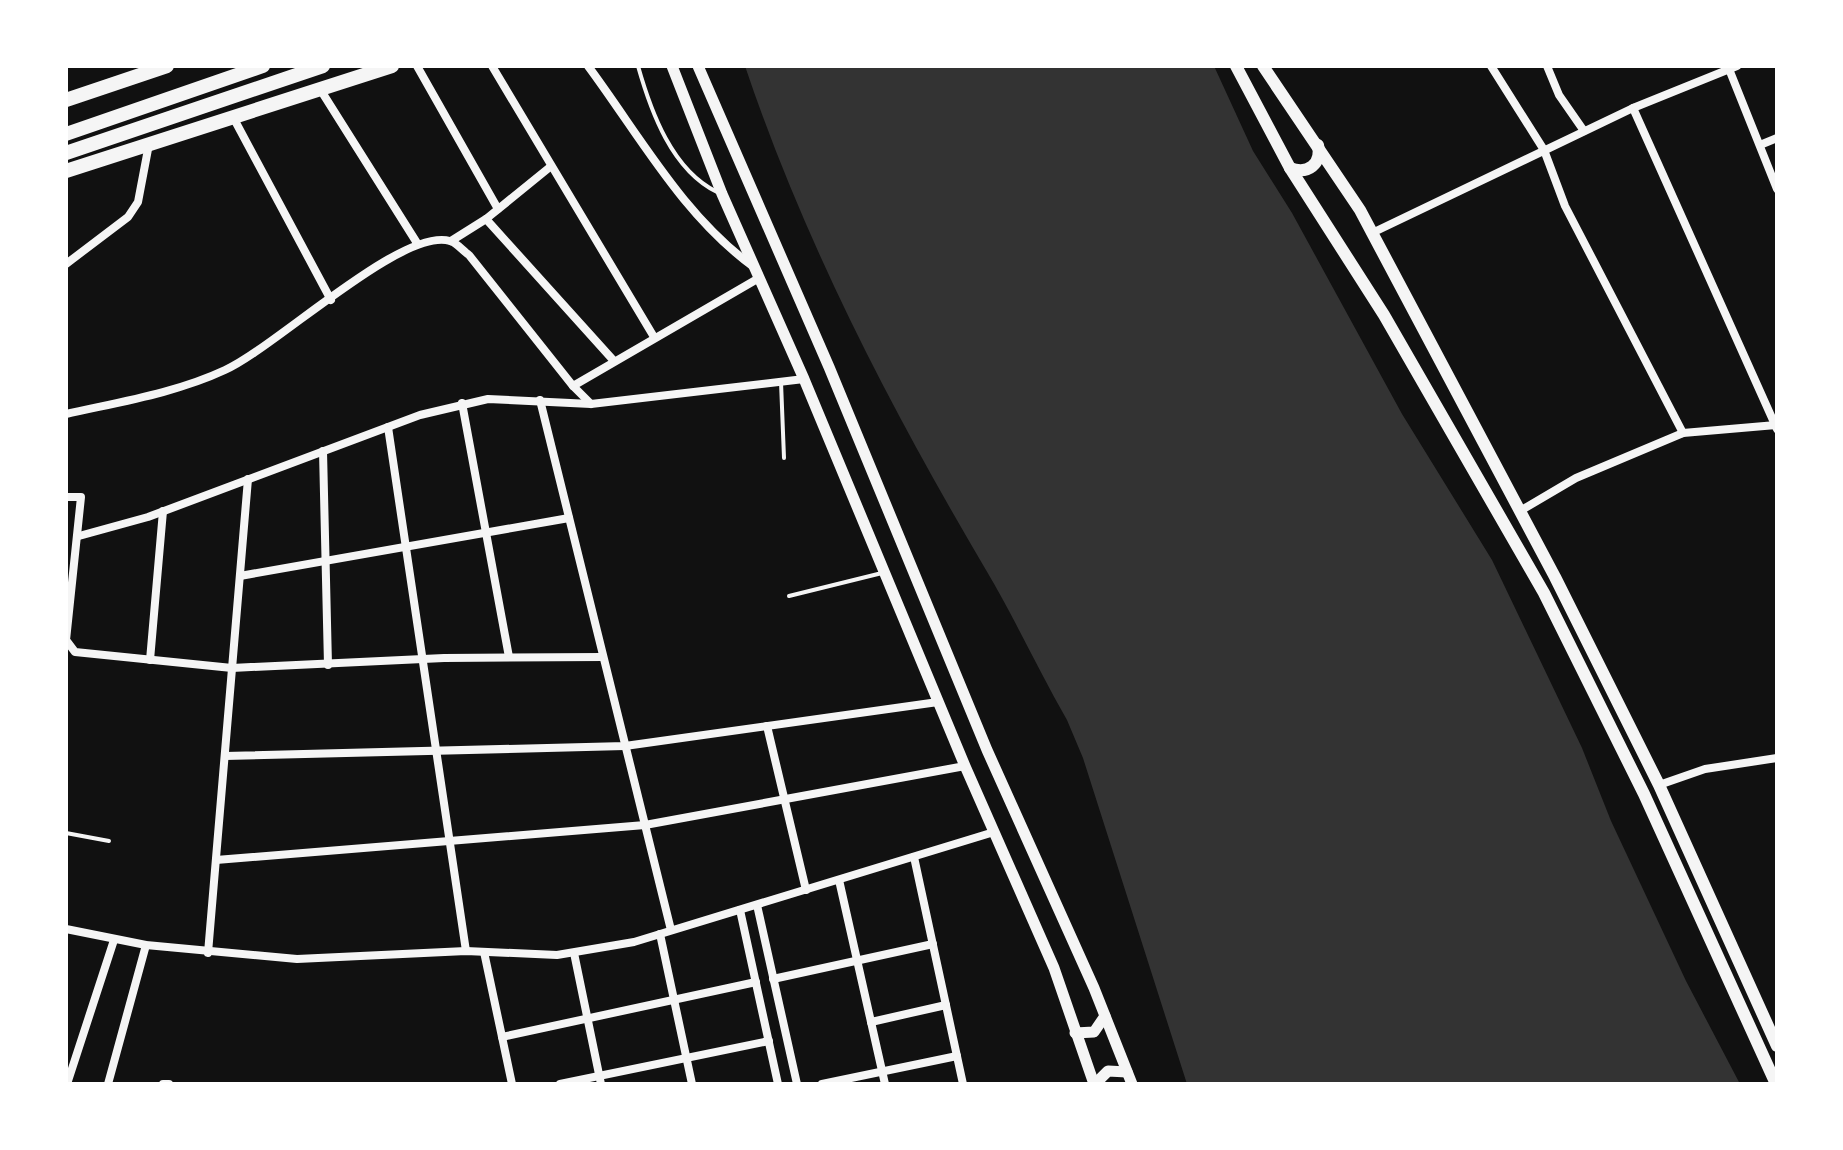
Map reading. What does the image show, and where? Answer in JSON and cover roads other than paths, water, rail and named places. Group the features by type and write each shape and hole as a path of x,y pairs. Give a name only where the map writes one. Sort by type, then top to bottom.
{"highway":[{"path":"66,100 167,66"},
{"path":"66,134 263,66"},
{"path":"66,153 323,66"},
{"path":"66,171 392,66"}],"main road":[{"path":"1236,66 1290,168 1384,315 1544,593 1639,784 1776,1084"},
{"path":"1263,66 1318,144 1372,233 1520,511 1659,785 1777,1046"},
{"path":"1290,168 1306,171 1313,167 1318,160 1318,144"}],"street":[{"path":"417,66 498,209"},
{"path":"492,66 654,337"},
{"path":"588,66 699,219 758,274"},
{"path":"672,66 722,194 804,379 965,766 1054,968 1094,1084 1111,1070 1130,1078"},
{"path":"698,66 829,367 987,750 1130,1078"},
{"path":"1491,66 1544,150 1565,206 1683,433"},
{"path":"1547,66 1559,95 1584,131"},
{"path":"1372,233 1633,108 1733,68 1777,189"},
{"path":"320,89 417,243"},
{"path":"1520,511 1576,478 1683,433 1776,427 1633,108"},
{"path":"233,117 331,300"},
{"path":"1760,145 1777,138"},
{"path":"66,264 128,217 138,202 149,144"},
{"path":"66,414 195,382 227,369 396,253 417,243 451,241 486,219 550,167"},
{"path":"486,219 614,361"},
{"path":"451,241 489,279 573,386 591,404"},
{"path":"573,386 758,274"},
{"path":"79,536 163,511 388,427 462,403 501,398 591,404 804,379"},
{"path":"540,400 671,930"},
{"path":"462,403 509,657"},
{"path":"388,427 466,951"},
{"path":"323,451 328,665"},
{"path":"208,953 248,479"},
{"path":"66,497 81,497 67,646 75,652 232,668 422,659 603,657"},
{"path":"150,660 163,511"},
{"path":"240,576 569,518"},
{"path":"225,756 625,746 938,702"},
{"path":"767,726 806,890"},
{"path":"1659,785 1705,769 1777,758"},
{"path":"216,860 645,825 965,766"},
{"path":"66,929 114,940 208,953 322,959 466,951 574,953 660,934 994,832"},
{"path":"914,857 963,1084"},
{"path":"839,880 885,1084"},
{"path":"757,905 797,1084"},
{"path":"740,910 778,1084"},
{"path":"660,934 692,1084"},
{"path":"67,1084 114,940"},
{"path":"773,979 933,944"},
{"path":"108,1084 146,945"},
{"path":"484,952 512,1084"},
{"path":"574,953 600,1080"},
{"path":"502,1037 756,982"},
{"path":"871,1022 946,1005"},
{"path":"1075,1033 1094,1032 1105,1016"},
{"path":"560,1084 600,1080 769,1041"},
{"path":"822,1084 957,1056"},
{"path":"163,1084 169,1084"}],"lane":[{"path":"638,66 677,159 696,180 722,194"},
{"path":"781,382 784,458"},
{"path":"789,596 884,573"},
{"path":"66,833 109,841"}]}
